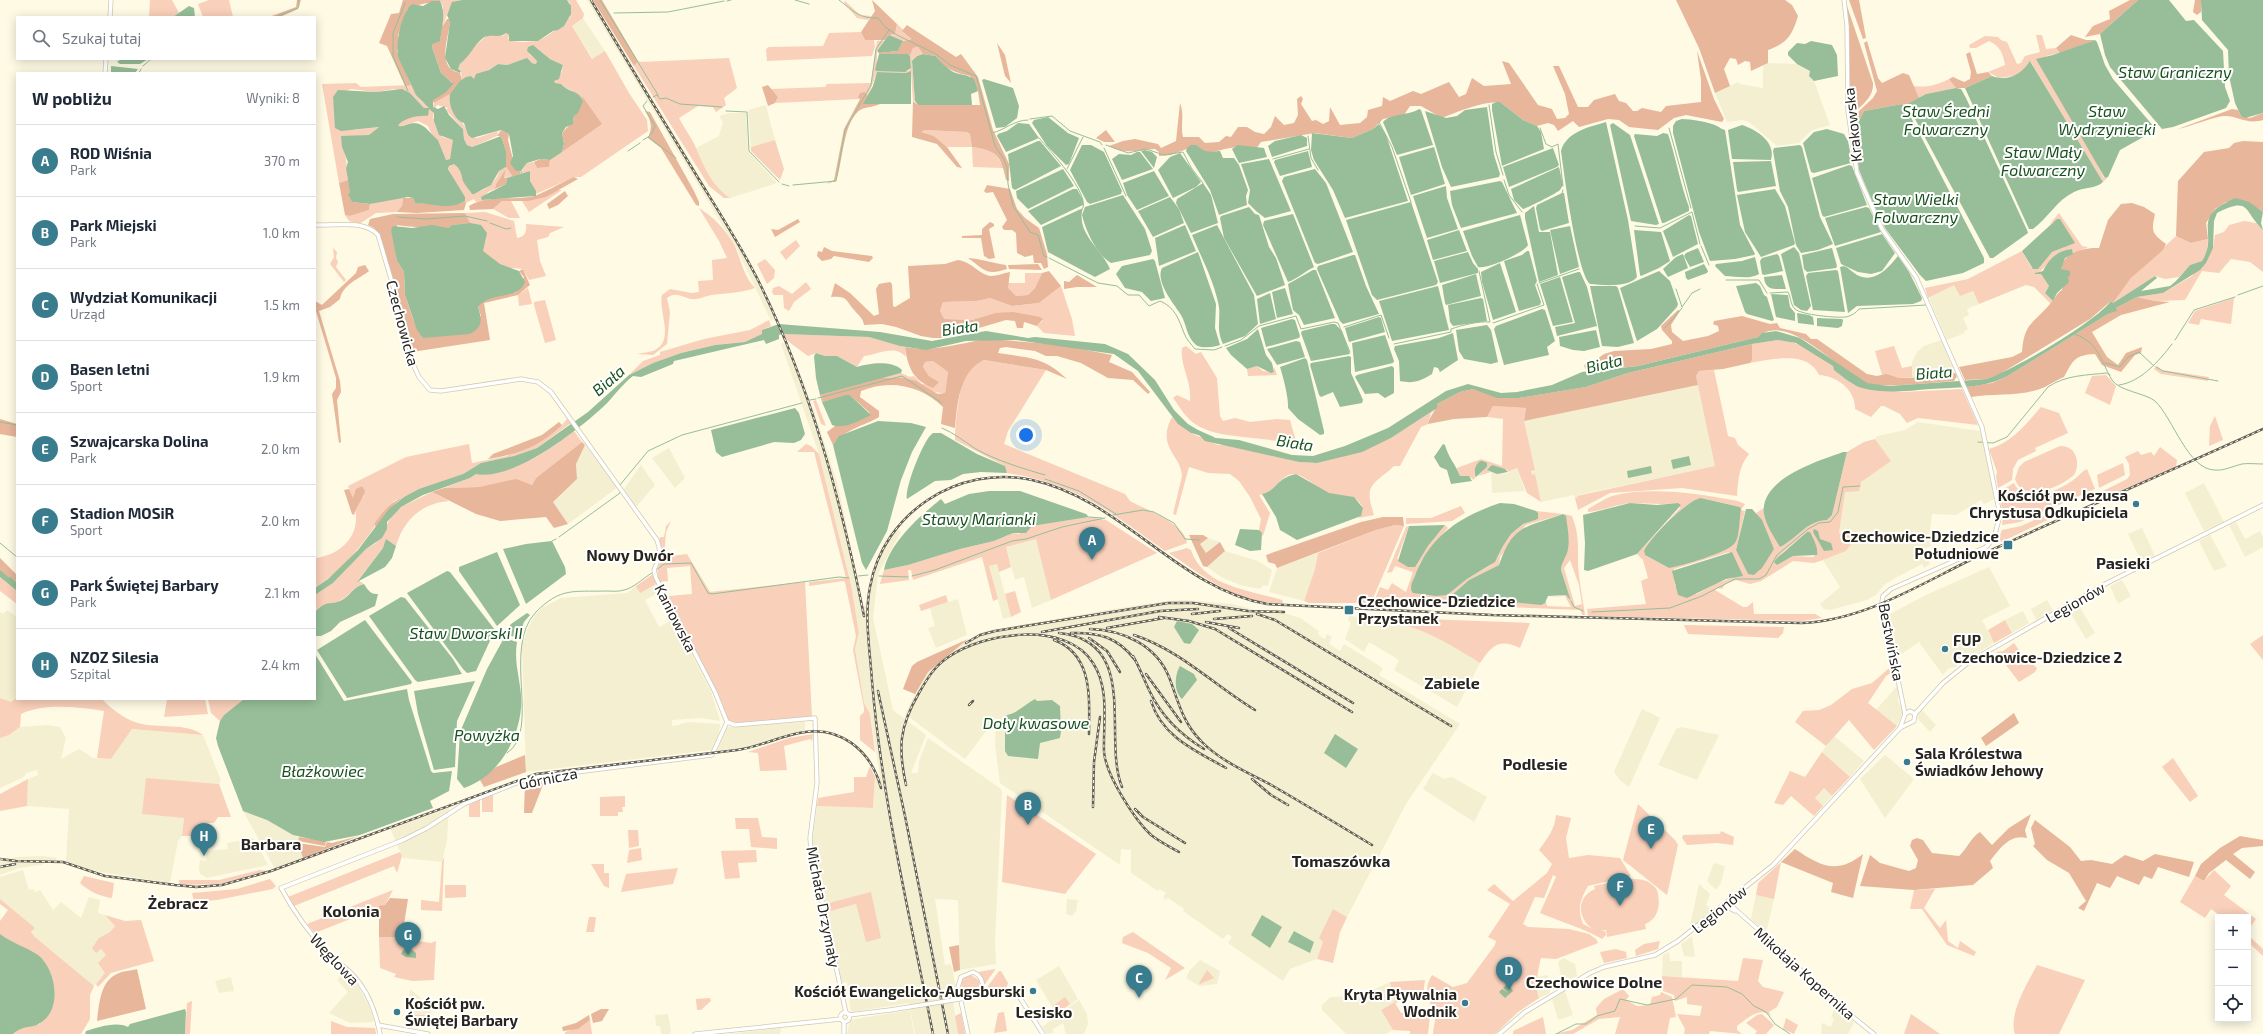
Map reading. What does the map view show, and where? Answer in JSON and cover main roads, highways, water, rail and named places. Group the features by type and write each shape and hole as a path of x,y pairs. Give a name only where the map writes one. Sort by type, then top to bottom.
{"water":[{"path":"462,0 567,0 571,6 571,14 564,26 538,41 509,41 509,35 506,33 501,36 489,36 483,38 460,64 458,69 461,71 460,73 451,69 445,58 450,22 447,15 452,2"},
{"name":"Staw Graniczny","path":"2138,0 2169,0 2186,21 2194,20 2223,51 2225,87 2230,101 2226,108 2173,127 2162,129 2110,67 2105,55 2100,34"},
{"path":"2201,0 2263,0 2263,113 2245,118 2241,116 2235,103 2229,76 2228,50 2202,20"},
{"path":"432,1 440,1 442,5 443,15 440,41 433,44 432,47 441,73 452,83 455,82 445,93 433,100 433,107 438,109 444,106 449,115 463,129 464,139 467,145 472,147 501,136 506,151 506,167 499,171 491,185 472,194 463,181 458,168 454,164 449,166 448,169 465,197 465,201 453,206 415,203 413,198 408,197 370,204 352,202 348,194 350,193 346,168 348,162 342,147 341,136 369,135 379,127 341,131 335,128 333,97 338,90 376,92 402,89 410,93 424,108 429,108 416,95 398,57 398,38 403,18 412,4 423,6","holes":["429,109 434,113 434,121 439,135 453,140 450,159 446,160 438,140 421,125 414,123 398,126 407,119 428,116"]},
{"path":"189,6 194,8 195,16 174,16"},
{"path":"889,35 903,41 898,51 879,53 877,51"},
{"name":"Staw Wydrzyniecki","path":"2095,40 2105,65 2113,79 2155,128 2154,131 2120,150 2108,177 2105,178 2036,59 2053,55"},
{"path":"1811,41 1832,45 1837,55 1838,76 1814,81 1809,76 1810,71 1797,64 1788,55 1788,52 1797,43 1805,44"},
{"path":"533,45 550,59 563,65 559,79 554,81 555,83 561,84 576,93 583,101 578,113 574,116 573,124 566,127 562,133 564,144 562,152 550,160 540,159 527,163 521,171 516,171 510,163 513,156 509,134 501,130 472,138 468,135 464,123 457,119 452,111 450,94 460,81 466,77 471,76 474,79 476,74 489,70 498,64 507,65 527,58 532,63 536,64 537,61 527,51 528,47"},
{"path":"879,54 908,54 910,56 911,68 905,72 877,71 875,70"},
{"path":"923,54 936,56 951,71 974,79 978,91 971,94 972,105 918,105 915,101 912,61 917,56"},
{"path":"120,60 146,60 140,64 120,64 117,62"},
{"name":"Staw Mały Folwarczny","path":"2030,61 2103,182 2097,186 2078,190 2068,195 2033,229 2029,229 1965,88 1992,76 2004,78 2014,76 2023,70"},
{"path":"111,66 138,69 136,72 111,72"},
{"path":"911,71 911,104 863,104 873,86 877,72 906,73"},
{"path":"984,79 1013,88 1019,106 1017,118 1005,127 996,128 982,80"},
{"name":"Staw Średni Folwarczny","path":"1956,88 1961,89 1966,98 2028,233 1993,258 1990,258 1908,106 1909,103 1926,94"},
{"path":"1500,102 1523,120 1537,126 1541,132 1544,149 1502,166 1492,110 1492,104"},
{"name":"Staw Wielki Folwarczny","path":"1902,104 1905,106 1984,258 1984,263 1963,273 1926,281 1885,228 1859,170 1853,127 1858,123 1864,111"},
{"path":"1487,107 1494,155 1500,174 1499,177 1451,187 1442,167 1425,111 1446,118 1457,116 1465,110"},
{"path":"1419,109 1421,110 1433,145 1397,155 1383,122 1390,117 1410,113"},
{"path":"1048,117 1068,133 1079,138 1069,164 1066,165 1047,146 1032,123 1034,120"},
{"path":"1682,119 1705,122 1725,130 1740,225 1755,254 1754,255 1735,259 1710,261 1699,232 1673,133 1673,126 1676,121"},
{"path":"1606,122 1628,220 1637,277 1628,283 1615,285 1590,284 1585,276 1576,243 1561,151 1568,139 1579,131"},
{"path":"1018,123 1029,124 1039,138 1006,152 997,136"},
{"path":"1613,123 1630,135 1659,224 1656,225 1631,221 1610,125"},
{"path":"1379,124 1386,135 1408,201 1345,218 1333,190 1314,160 1311,150 1312,133 1352,138 1373,129"},
{"path":"1742,125 1754,130 1768,142 1772,154 1771,160 1732,159 1728,130"},
{"path":"1827,129 1844,134 1848,141 1852,161 1851,163 1814,173 1811,172 1803,143 1814,132"},
{"path":"1663,133 1668,134 1689,211 1662,223 1634,136 1635,134 1657,136"},
{"path":"1301,135 1307,138 1307,146 1272,157 1268,146 1275,141"},
{"path":"1040,141 1061,166 1015,190 1012,188 1008,154"},
{"path":"1082,145 1091,145 1104,152 1122,191 1121,194 1090,204 1087,202 1070,170"},
{"path":"1191,145 1197,145 1207,151 1220,151 1223,158 1234,158 1239,165 1248,190 1246,196 1247,205 1219,215 1210,190 1186,151"},
{"path":"1238,145 1264,148 1267,157 1239,163 1232,149"},
{"path":"1800,145 1802,147 1820,217 1833,244 1818,250 1801,253 1796,245 1788,207 1780,191 1773,151 1774,148"},
{"path":"1434,147 1445,184 1411,195 1399,157"},
{"path":"1553,148 1559,165 1557,167 1509,187 1503,167"},
{"path":"1145,150 1152,152 1157,157 1154,168 1141,151"},
{"path":"1308,151 1312,167 1280,176 1274,162 1275,160"},
{"path":"1140,152 1153,169 1122,180 1112,159 1119,154 1131,155"},
{"path":"1180,153 1201,182 1196,187 1173,198 1158,170 1170,157"},
{"path":"1269,159 1291,211 1265,218 1248,203 1250,190 1241,164"},
{"path":"1771,161 1776,186 1738,192 1733,162"},
{"path":"1849,165 1852,166 1867,205 1824,217 1822,215 1812,178"},
{"path":"1559,167 1563,185 1559,191 1523,209 1514,200 1511,189"},
{"path":"1063,169 1074,186 1028,209 1017,198 1016,191"},
{"path":"1315,169 1326,183 1353,252 1318,264 1315,263 1282,181 1284,177"},
{"path":"530,171 530,181 536,191 536,196 482,200 481,197 506,184 507,178"},
{"path":"1154,171 1169,196 1137,210 1127,195 1123,183"},
{"path":"1500,181 1502,182 1517,213 1461,228 1452,205 1450,191"},
{"path":"1203,183 1211,195 1218,223 1191,233 1176,203 1177,199"},
{"path":"1446,186 1447,198 1458,229 1427,238 1413,196"},
{"path":"1073,189 1077,189 1083,200 1083,205 1041,225 1028,211"},
{"path":"1775,189 1785,206 1795,243 1794,245 1761,257 1745,232 1737,195"},
{"path":"1564,193 1569,223 1542,231 1540,229 1536,208 1537,205"},
{"path":"1123,195 1145,229 1152,251 1150,255 1111,263 1101,254 1092,242 1082,215 1085,207"},
{"path":"1170,197 1179,209 1184,223 1153,237 1138,211"},
{"path":"2236,198 2249,202 2263,212 2261,223 2263,230 2249,212 2241,206 2228,208 2217,213 2214,221 2213,248 2206,263 2200,270 2163,293 2137,297 2116,308 2117,311 2108,314 2006,377 1987,384 1968,387 1905,391 1871,390 1858,387 1851,383 1834,370 1833,366 1796,343 1778,340 1752,344 1628,373 1586,387 1519,398 1497,398 1473,389 1460,392 1437,404 1437,408 1391,438 1362,452 1317,463 1299,462 1205,441 1199,435 1191,433 1178,424 1138,371 1114,354 1016,340 966,341 926,350 900,346 869,337 782,334 779,335 779,339 766,344 764,340 674,361 673,364 641,377 633,376 592,417 561,441 525,463 491,474 476,474 470,478 423,495 401,507 387,522 387,529 382,538 366,549 333,583 316,594 316,587 328,579 358,550 389,509 404,497 419,489 463,474 481,463 514,456 537,448 588,412 629,375 653,363 681,353 715,345 745,342 762,334 762,330 779,324 880,332 932,341 986,331 1028,338 1035,337 1105,344 1128,354 1155,380 1174,410 1188,424 1203,433 1204,437 1239,440 1292,455 1313,456 1345,446 1388,428 1446,391 1468,384 1501,393 1517,392 1552,385 1582,372 1638,366 1758,337 1762,333 1776,331 1800,338 1867,383 1889,386 1987,379 2016,366 2072,333 2102,310 2111,301 2113,303 2155,276 2157,278 2141,291 2170,286 2190,265 2202,261 2207,251 2209,219 2213,212 2221,205"},
{"path":"1411,202 1438,282 1436,285 1377,300 1372,295 1346,220"},
{"path":"1534,206 1539,232 1550,232 1558,275 1539,282 1525,218 1525,213"},
{"path":"1249,207 1255,214 1259,215 1269,247 1276,258 1285,285 1257,296 1224,238 1220,218 1221,216"},
{"path":"1866,207 1869,208 1881,232 1835,246 1825,218"},
{"path":"1083,208 1082,217 1086,233 1110,269 1095,277 1048,252 1042,227"},
{"path":"1293,214 1314,267 1288,282 1263,225 1264,221"},
{"path":"1520,215 1528,245 1504,260 1488,266 1478,267 1472,256 1463,231"},
{"path":"1689,215 1691,216 1698,244 1673,257 1663,231"},
{"path":"2057,219 2060,219 2075,243 2052,252 2038,269 2033,269 2022,251"},
{"path":"470,223 481,225 487,233 483,251 500,264 519,271 525,282 516,292 483,302 478,307 481,319 479,326 474,332 469,334 423,338 417,330 405,295 404,272 397,261 391,230 393,226 412,228 432,225 448,228 452,225"},
{"path":"1185,225 1196,251 1159,266 1155,238"},
{"path":"1217,225 1254,295 1258,324 1245,336 1223,344 1219,333 1219,308 1216,293 1192,235"},
{"path":"1570,226 1579,267 1560,274 1550,230"},
{"path":"1459,230 1467,251 1433,260 1427,240"},
{"path":"1634,230 1661,232 1670,261 1641,276"},
{"path":"1882,234 1895,253 1882,271 1871,274 1858,272 1841,264 1836,248"},
{"path":"1794,247 1799,253 1811,306 1807,311 1801,310 1794,305 1781,254"},
{"path":"1698,248 1704,262 1690,267 1684,256 1686,253"},
{"path":"1832,248 1837,266 1836,268 1807,272 1804,269 1802,255"},
{"path":"2072,249 2073,254 2065,258 2061,269 2070,271 2070,275 2068,277 2069,282 2057,293 2053,301 2045,293 2049,286 2041,274 2035,273 2043,271 2051,259 2058,253"},
{"path":"1529,251 1537,281 1535,285 1541,302 1540,305 1519,311 1504,261 1522,255"},
{"path":"1198,252 1216,304 1215,328 1220,345 1201,347 1193,342 1188,334 1181,315 1166,293 1161,280 1162,268"},
{"path":"1468,252 1473,263 1478,269 1478,273 1440,283 1434,261"},
{"path":"1683,254 1688,268 1668,277 1663,269 1676,257"},
{"path":"1777,254 1779,256 1783,271 1764,275 1762,274 1760,261 1762,258"},
{"path":"1355,255 1366,286 1379,314 1343,324 1340,321 1317,269 1318,266"},
{"path":"1898,256 1909,272 1922,298 1921,301 1913,304 1857,306 1848,313 1840,267 1844,266 1857,275 1870,278 1885,270"},
{"path":"1755,257 1759,274 1751,277 1725,276 1715,266 1716,264 1742,261"},
{"path":"1153,259 1155,261 1165,298 1151,301 1142,292 1125,288 1116,274 1122,266"},
{"path":"1500,263 1516,312 1493,320 1482,282 1481,272"},
{"path":"1704,264 1708,271 1707,273 1688,280 1686,278 1685,272"},
{"path":"1313,270 1316,270 1335,318 1304,325 1299,315 1293,310 1288,284"},
{"path":"1659,271 1670,281 1678,304 1657,329 1637,341 1620,288"},
{"path":"1838,271 1845,312 1813,310 1806,276 1808,273"},
{"path":"1580,272 1587,287 1597,326 1557,336 1555,327 1575,323 1562,277"},
{"path":"1476,274 1481,296 1446,305 1442,285"},
{"path":"1782,275 1786,289 1771,288 1766,285 1764,277"},
{"path":"1560,277 1573,322 1553,326 1540,284"},
{"path":"1756,283 1760,286 1764,295 1767,297 1774,320 1772,321 1747,314 1745,312 1736,286"},
{"path":"1438,286 1449,330 1392,341 1379,301"},
{"path":"1590,286 1616,286 1618,288 1634,343 1618,347 1602,346"},
{"path":"1285,288 1293,314 1277,318 1272,292"},
{"path":"1270,293 1276,319 1260,324 1257,299"},
{"path":"1771,294 1788,295 1790,307 1795,313 1795,321 1776,317"},
{"path":"1481,298 1483,299 1487,321 1453,326 1450,322 1448,305"},
{"path":"1542,309 1545,310 1555,341 1547,347 1549,355 1504,365 1494,329 1496,326"},
{"path":"1797,313 1813,317 1814,325 1798,323"},
{"path":"1379,317 1381,318 1385,332 1349,342 1345,328"},
{"path":"1817,318 1842,319 1842,326 1838,328 1817,326"},
{"path":"1292,319 1295,320 1300,336 1299,338 1266,347 1261,328"},
{"path":"1335,324 1342,331 1350,354 1311,361 1301,333 1302,331"},
{"path":"1487,325 1491,330 1498,362 1491,364 1464,359 1459,351 1456,330"},
{"path":"1258,329 1266,355 1272,363 1274,372 1271,373 1257,366 1247,369 1231,355 1226,348 1247,339"},
{"path":"1596,330 1600,347 1584,351 1573,350 1560,346 1559,337"},
{"path":"1453,333 1458,360 1440,372 1438,368 1434,367 1432,374 1420,380 1413,382 1400,381 1399,361 1394,349 1395,346 1439,338"},
{"path":"1385,335 1394,361 1393,363 1355,372 1352,343"},
{"path":"1296,341 1300,342 1305,357 1277,365 1267,349"},
{"path":"816,353 825,356 837,356 857,367 880,363 892,365 902,370 901,373 820,395 816,378 814,356"},
{"path":"1349,356 1351,357 1351,373 1363,400 1362,403 1340,407 1333,392 1321,397 1319,395 1310,365 1311,363"},
{"path":"1305,358 1307,360 1324,431 1324,434 1320,435 1298,419 1288,408 1287,393 1280,367"},
{"path":"1392,366 1394,368 1394,393 1385,398 1378,393 1365,394 1355,377 1357,375"},
{"path":"850,395 871,415 847,425 832,425 822,402"},
{"path":"795,408 799,413 805,434 801,440 794,443 774,442 722,457 716,452 711,430"},
{"name":"Stawy Marianki","path":"878,421 911,423 926,427 912,452 901,480 887,531 866,570 862,563 833,445 839,436"},
{"name":"Stawy Marianki","path":"933,433 941,433 977,454 1005,466 1007,473 981,472 963,474 951,480 935,481 907,499 909,485 920,453"},
{"path":"1443,444 1445,445 1460,476 1469,476 1472,481 1451,484 1447,470 1440,467 1434,457"},
{"path":"1843,452 1847,452 1832,515 1827,520 1820,521 1807,527 1792,540 1780,547 1768,527 1764,514 1765,502 1771,491 1780,481 1792,473"},
{"path":"1689,456 1691,465 1673,469 1671,460"},
{"path":"1480,461 1487,463 1487,467 1476,477 1476,467"},
{"path":"1492,465 1505,469 1508,472 1497,474 1487,470"},
{"path":"1651,466 1652,473 1628,478 1627,471"},
{"path":"1296,474 1329,493 1354,497 1363,508 1361,516 1297,540 1280,530 1276,517 1262,494 1271,490 1284,478"},
{"name":"Stawy Marianki","path":"989,491 1020,491 1086,514 1089,517 1032,526 1026,533 1013,533 994,541 960,549 908,565 884,570 892,549 907,530 941,499 945,504 969,494"},
{"path":"1701,498 1740,507 1741,510 1738,533 1734,544 1729,548 1713,555 1669,568 1645,555 1644,551 1661,529 1687,505"},
{"path":"1500,503 1514,504 1536,511 1538,513 1538,519 1523,524 1511,534 1495,562 1467,579 1447,595 1436,596 1413,593 1411,586 1416,573 1431,547 1440,537 1450,528 1473,514"},
{"path":"1630,503 1657,505 1678,503 1681,505 1637,554 1588,571 1584,570 1585,543 1583,515"},
{"path":"1746,509 1752,509 1762,520 1774,549 1762,568 1754,575 1748,574 1736,550"},
{"path":"1563,514 1566,516 1569,545 1561,570 1571,601 1566,595 1548,596 1545,603 1541,605 1451,596 1469,580 1499,565 1510,542 1522,529"},
{"path":"1445,525 1428,546 1415,567 1408,567 1398,561 1409,526"},
{"path":"1240,529 1259,530 1262,533 1261,550 1250,551 1235,545"},
{"path":"1814,529 1818,531 1820,539 1831,543 1833,550 1824,551 1813,532"},
{"path":"1807,532 1810,532 1814,540 1817,555 1793,556 1777,565 1774,562 1777,558"},
{"path":"386,539 396,546 392,558 385,567 357,582 383,548"},
{"path":"552,541 565,567 566,574 526,604 503,549 526,544"},
{"path":"497,552 520,605 497,626 459,571 459,567"},
{"path":"1732,552 1743,576 1726,579 1687,598 1678,595 1672,571"},
{"path":"0,569 4,578 11,577 16,582 16,590 0,577"},
{"name":"Staw Dworski II","path":"447,571 450,572 495,630 476,671 467,673 463,669 407,593"},
{"path":"364,584 371,593 378,594 375,606 340,622 331,631 321,636 316,636 316,611 325,604 340,601 360,585"},
{"path":"401,597 405,598 453,659 462,674 418,682 415,680 369,616"},
{"path":"527,613 530,615 524,622 518,638 505,634 511,624"},
{"path":"365,620 412,682 411,684 347,698 317,650"},
{"path":"1177,621 1192,624 1199,630 1190,644 1184,643 1174,627"},
{"name":"Powyżka","path":"504,638 517,642 516,659 521,691 519,721 504,757 496,767 476,783 464,788 457,779 460,732 487,669"},
{"name":"Błażkowiec","path":"316,656 344,701 407,689 431,771 433,773 452,771 449,791 430,801 433,808 360,835 324,842 293,835 267,820 243,811 216,738 220,721 224,715 243,700 316,700"},
{"path":"1180,666 1194,674 1197,680 1182,699 1177,692 1176,687 1177,673"},
{"path":"475,681 457,721 455,767 434,770 418,714 414,691"},
{"name":"Doły kwasowe","path":"1035,699 1037,701 1052,700 1060,706 1060,738 1040,743 1038,759 1008,756 1005,751 1005,718 1007,715 1015,712"},
{"path":"1335,734 1358,749 1346,768 1324,753"},
{"path":"1262,915 1282,927 1270,948 1251,935"},
{"path":"1294,931 1314,942 1310,953 1288,942"},
{"path":"0,934 38,955 44,961 53,979 54,999 52,1009 47,1017 37,1025 21,1029 13,1034 0,1034"},
{"path":"411,949 416,953 416,958 406,957 401,954 403,950"},
{"path":"1508,983 1513,991 1505,998 1499,992 1502,989 1509,993 1503,988"},
{"path":"185,1009 185,1034 85,1034 86,1031 107,1025 123,1025 128,1027 130,1024"}],"waterway":[{"path":"278,16 298,8 298,0"},
{"path":"600,0 658,95"},
{"path":"727,1 731,0"},
{"path":"795,0 809,4"},
{"path":"839,0 861,16 878,18 885,27 897,35 936,54 950,65 976,76 995,146 1007,167 1008,184 1013,206 1030,232 1038,235 1044,256 1047,257"},
{"path":"614,13 668,12 724,1"},
{"path":"405,3 393,33 393,56 408,91"},
{"path":"793,185 836,181 845,130 871,85 876,49 889,30"},
{"path":"143,66 150,60"},
{"path":"653,97 657,95 660,99 666,98 680,104 722,107"},
{"path":"647,101 643,106 655,126 652,133 648,137 676,158"},
{"path":"1489,105 1496,152 1503,175"},
{"path":"726,111 747,112 749,151 779,182"},
{"path":"1030,119 1052,116 1070,131 1100,142 1102,145"},
{"path":"992,133 1014,123 1028,120"},
{"path":"1379,122 1392,147 1411,202"},
{"path":"1540,128 1546,144 1552,147 1558,144 1563,186"},
{"path":"1669,128 1691,208"},
{"path":"1308,136 1311,158 1318,170"},
{"path":"643,140 648,137"},
{"path":"1067,169 1083,137"},
{"path":"1039,138 1075,182 1083,201 1083,208"},
{"path":"628,151 640,143"},
{"path":"1106,145 1128,153 1146,149 1164,155 1183,152 1192,169 1203,183"},
{"path":"1104,148 1126,196"},
{"path":"1273,159 1309,149"},
{"path":"1504,180 1509,195 1522,212"},
{"path":"782,184 789,186"},
{"path":"1635,226 1660,228 1692,212 1700,244"},
{"path":"397,217 426,219 465,216 487,221"},
{"path":"490,223 506,229 511,228"},
{"path":"1701,246 1709,265"},
{"path":"1049,258 1098,283 1117,286 1128,295 1139,295 1149,306 1160,301 1165,304 1176,314 1186,337 1195,349 1214,350 1222,347"},
{"path":"1539,283 1579,269"},
{"path":"1394,344 1451,332 1451,329 1465,325 1490,322 1479,271"},
{"path":"1726,280 1759,280 1767,293"},
{"path":"1493,323 1544,305 1537,284"},
{"path":"2238,295 2263,286"},
{"path":"1676,289 1682,307 1692,293 1700,289"},
{"path":"1770,293 1788,292 1792,305 1795,309 1805,313 1835,317 1850,316 1859,309 1926,305"},
{"path":"2175,340 2194,310 2235,297"},
{"path":"1665,328 1682,308"},
{"path":"1344,327 1381,315 1389,338"},
{"path":"1225,346 1241,340 1259,326 1296,316 1301,329 1334,322 1338,323 1350,352"},
{"path":"2075,334 2083,338 2095,348 2115,384 2155,401 2162,409 2189,453 2205,468 2218,470 2242,464 2263,464"},
{"path":"2119,385 2135,380 2149,370 2172,344"},
{"path":"2105,363 2120,367 2128,357 2139,352 2154,366"},
{"path":"2156,367 2163,371 2218,381"},
{"path":"1978,442 1993,443 2007,437 2048,387 2055,383 2077,376 2107,373 2110,375"},
{"path":"818,398 902,376 942,403"},
{"path":"810,400 816,399"},
{"path":"620,485 648,451 682,435 802,403"},
{"path":"0,422 16,425"},
{"path":"942,428 992,457 1045,475"},
{"name":"Biała","path":"1197,432 1213,439"},
{"path":"1045,479 1079,491 1116,514"},
{"path":"1592,612 1670,608 1702,596 1735,579 1759,579 1766,575 1777,555 1808,529 1819,523 1830,522 1838,512 1843,487 1860,486"},
{"path":"559,537 620,493 620,490"},
{"path":"1113,515 1143,510 1154,512 1174,523 1185,539 1199,540"},
{"path":"1089,517 1102,518"},
{"path":"912,576 935,570 1012,541 1026,539 1062,527 1105,518"},
{"path":"552,541 556,539"},
{"path":"0,543 16,556"},
{"path":"656,570 664,564 691,563 708,593 712,594 839,577 849,578"},
{"name":"Biała","path":"0,573 16,586"},
{"path":"507,753 517,742 521,727 522,646 526,627 536,612 553,598 568,592 622,591 628,589 652,573"},
{"path":"858,576 868,575"},
{"path":"879,576 908,577"},
{"path":"1571,601 1574,607 1583,611"},
{"path":"1556,1034 1576,1024 1586,1024 1597,1016 1615,1011 1620,999 1647,1005 1676,999 1692,985 1727,987 1742,994 1754,1006 1766,1012 1775,1024 1790,1034"}],"railway":[{"path":"591,0 736,240 752,268 777,322 794,363 822,445 845,530 864,616"},
{"path":"933,1034 898,858 883,770 872,681 868,634 868,599 878,560 890,537 907,516 928,500 952,487 977,480 1004,477 1032,480 1064,490 1094,505 1177,563 1206,581 1235,595 1267,604 1492,615 1802,623 1827,620 1851,614 1898,596 1987,552 2263,429"},
{"path":"966,643 980,635 995,631 1168,603 1193,603 1248,611 1284,612"},
{"path":"1042,632 1160,611 1198,609"},
{"path":"1192,614 1220,611"},
{"path":"1257,614 1275,620 1451,726"},
{"path":"1214,619 1252,616"},
{"path":"1159,617 1189,621 1215,629 1352,712"},
{"path":"1107,628 1164,618"},
{"path":"1206,622 1239,628"},
{"path":"1229,628 1353,703"},
{"path":"1090,629 1114,632 1126,636 1137,641 1156,656 1169,677 1181,710 1189,726 1201,741 1217,755 1273,786 1372,845"},
{"path":"1059,633 1084,640 1101,654 1110,672 1114,695 1117,767 1122,787"},
{"path":"1071,633 1099,635 1107,638 1122,646 1135,660"},
{"path":"906,785 901,749 904,727 912,705 938,665 963,649 981,642 1002,637 1023,635 1044,636 1064,640 1080,649 1093,663 1102,684 1104,695 1104,752 1106,762 1115,784 1129,808 1144,828 1154,838 1179,852"},
{"path":"1134,635 1151,642 1182,659 1240,701 1255,710"},
{"path":"1089,638 1107,651 1120,672"},
{"path":"1054,640 1067,647 1076,656 1083,667 1088,693 1089,734"},
{"path":"1133,656 1150,692 1166,717 1188,738 1204,749"},
{"path":"1146,674 1181,722"},
{"path":"878,691 905,816 948,1034"},
{"path":"969,705 973,701"},
{"path":"1151,701 1156,714 1172,734 1192,749 1226,768"},
{"path":"1093,807 1094,762 1100,717"},
{"path":"0,859 16,861 63,862 105,876 175,885 196,887 222,885 271,871 536,774 737,750 753,747 799,733 814,731 827,732 840,736 851,743 870,762 881,788"},
{"path":"1252,779 1271,795 1288,805"},
{"path":"1135,809 1143,817 1185,843"},
{"path":"0,867 15,864"}],"place":[{"name":"Kościół pw. Jezusa Chrystusa Odkupiciela","path":"2136,504"},
{"name":"Czechowice-Dziedzice Południowe","path":"2008,545"},
{"name":"ROD Wiśnia","path":"1092,560"},
{"name":"Czechowice-Dziedzice Przystanek","path":"1349,610"},
{"name":"FUP Czechowice-Dziedzice 2","path":"1945,649"},
{"name":"Sala Królestwa Świadków Jehowy","path":"1907,762"},
{"name":"Park Miejski","path":"1028,825"},
{"name":"Szwajcarska Dolina","path":"1651,849"},
{"name":"NZOZ Silesia","path":"204,856"},
{"name":"Stadion MOSiR","path":"1620,906"},
{"name":"Park Świętej Barbary","path":"408,955"},
{"name":"Basen letni","path":"1509,990"},
{"name":"Kościół Ewangelicko-Augsburski","path":"1033,991"},
{"name":"Wydział Komunikacji","path":"1139,998"},
{"name":"Kryta Pływalnia Wodnik","path":"1465,1003"},
{"name":"Kościół pw. Świętej Barbary","path":"397,1012"}],"district":[{"name":"Nowy Dwór","path":"630,554"},
{"name":"Pasieki","path":"2123,562"},
{"name":"Zabiele","path":"1452,682"},
{"name":"Podlesie","path":"1535,763"},
{"name":"Barbara","path":"271,843"},
{"name":"Tomaszówka","path":"1341,860"},
{"name":"Żebracz","path":"178,902"},
{"name":"Kolonia","path":"351,910"},
{"name":"Czechowice Dolne","path":"1594,981"},
{"name":"Lesisko","path":"1044,1011"}]}
